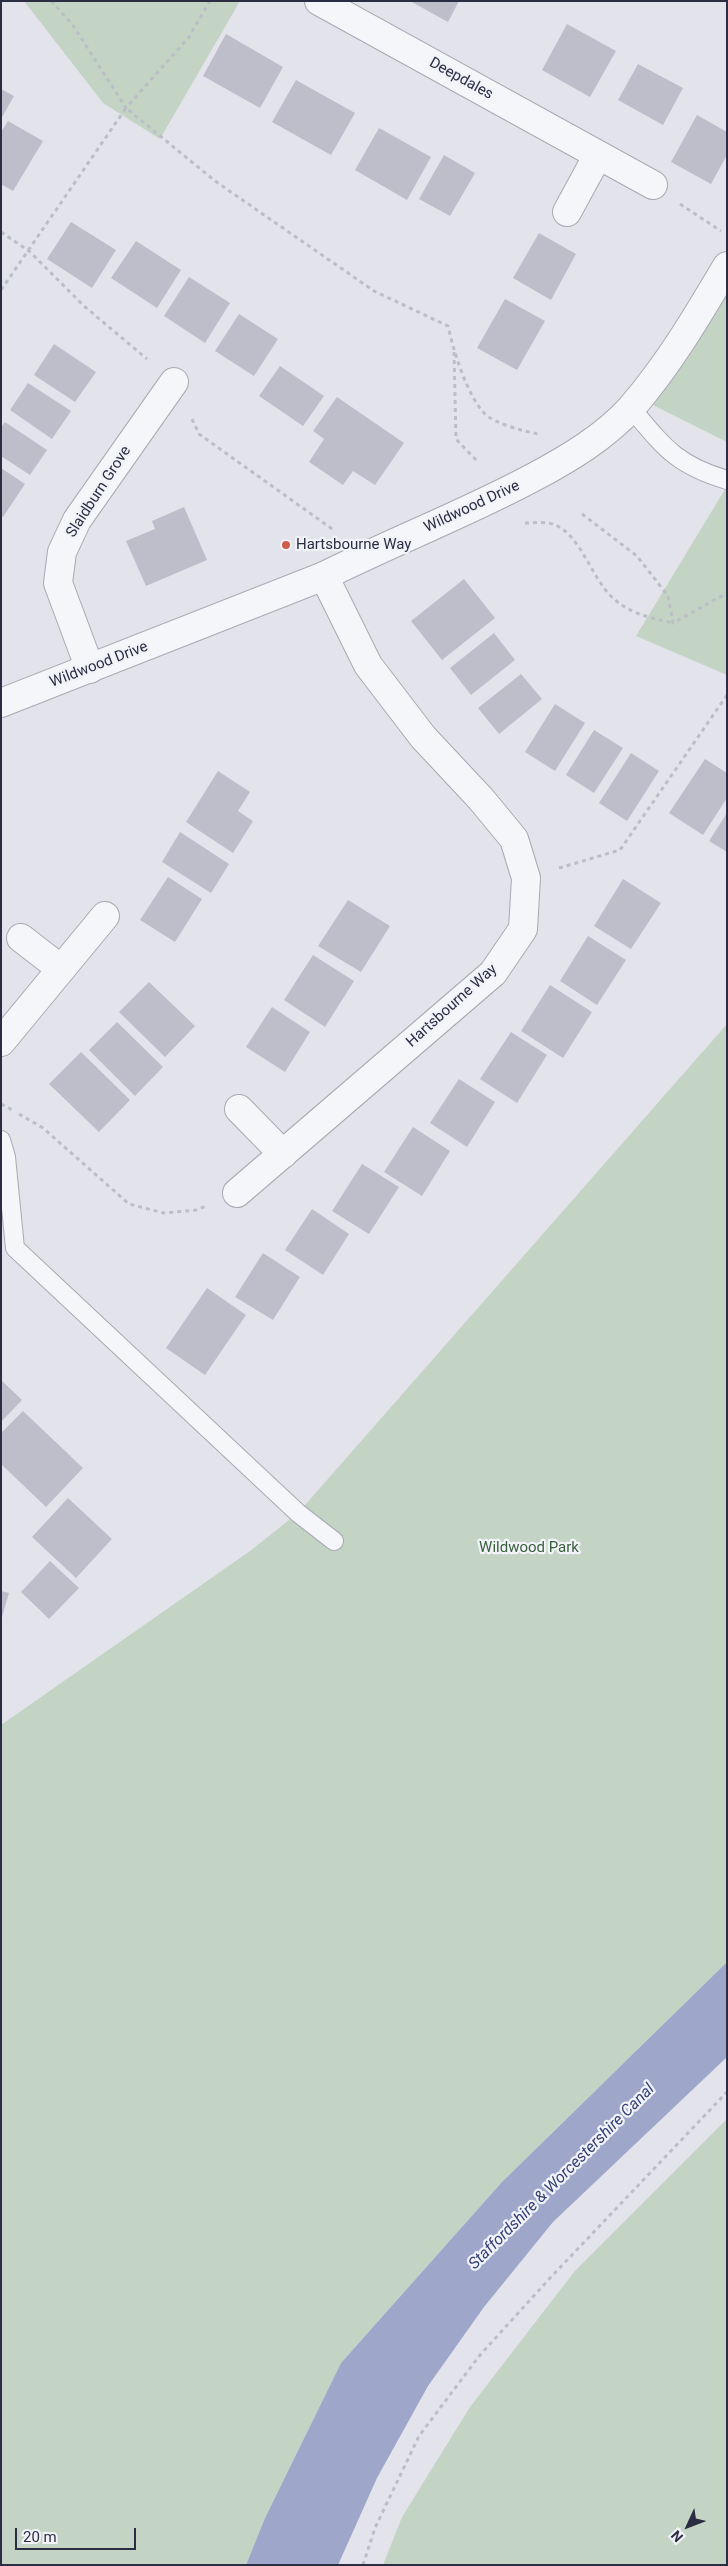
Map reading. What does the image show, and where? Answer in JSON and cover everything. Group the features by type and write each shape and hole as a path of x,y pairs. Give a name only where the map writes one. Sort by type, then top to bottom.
{"street":[{"name":"Deepdales","path":"322,2 653,185"},
{"path":"567,212 598,154"},
{"name":"Wildwood Drive","path":"1,703 324,576 367,554 481,506 577,454 631,408 685,337 727,266"},
{"name":"Slaidburn Grove","path":"90,669 58,583 62,552 77,520 174,382"},
{"name":"Hartsbourne Way","path":"237,1193 493,973 523,929 526,878 514,839 481,799 423,737 368,666 324,576"},
{"path":"1,1042 105,916"},
{"path":"21,938 61,969"},
{"path":"239,1109 282,1154"}],"lane":[{"path":"631,408 668,451 699,472 727,480"},
{"path":"1,1140 6,1157 15,1248 298,1513 334,1541"}],"path":[{"path":"51,1 72,24 126,108 216,181 374,291 448,326 454,348 470,389 484,414 513,428 548,437 577,454"},
{"path":"1,290 126,108 189,37 210,1"},
{"path":"653,185 727,236"},
{"path":"1,232 29,251 84,306 174,382 199,434 367,554"},
{"path":"454,348 456,439 478,462"},
{"path":"481,506 500,524 554,524 565,530 578,547 596,579 614,599 640,616 673,623 727,594"},
{"path":"582,514 637,556 668,596 673,623"},
{"path":"526,878 620,850 727,695"},
{"path":"1,1104 43,1128 129,1204 164,1213 196,1210 237,1193"},
{"path":"363,2565 375,2528 419,2436 480,2355 550,2277 727,2092"}],"green space":[{"path":"24,1 240,1 160,139 103,103"},
{"path":"727,277 727,442 653,405"},
{"path":"727,486 727,675 636,636"},
{"name":"Wildwood Park","path":"727,1024 727,1962 502,2182 341,2363 265,2518 246,2565 1,2565 1,1725 250,1551 298,1513"},
{"path":"727,2119 727,2565 383,2565 402,2517 470,2407 574,2272"}],"water":[{"name":"Staffordshire & Worcestershire Canal","path":"727,1962 727,2057 553,2222 484,2307 428,2386 377,2478 338,2565 246,2565 265,2518 341,2363 502,2182"}],"building":[{"path":"410,1 459,1 448,22"},
{"path":"567,24 616,51 590,97 542,70"},
{"path":"226,34 283,67 260,108 203,76"},
{"path":"638,64 683,88 663,125 618,100"},
{"path":"296,80 355,113 331,155 272,122"},
{"path":"1,89 14,96 1,119"},
{"path":"697,115 727,132 727,155 711,184 671,162"},
{"path":"8,121 43,141 13,191 1,184 1,132"},
{"path":"379,128 431,157 407,200 355,170"},
{"path":"444,155 475,173 450,216 419,199"},
{"path":"71,222 116,250 92,288 47,259"},
{"path":"539,233 576,254 551,300 513,278"},
{"path":"136,241 181,270 157,308 111,278"},
{"path":"189,277 230,303 205,343 164,316"},
{"path":"505,299 545,321 517,370 477,348"},
{"path":"239,314 278,339 254,376 215,351"},
{"path":"54,344 96,372 75,402 34,375"},
{"path":"280,366 324,396 303,426 259,396"},
{"path":"28,383 71,411 52,439 10,410"},
{"path":"337,397 404,443 375,485 353,471 343,485 309,462 324,439 313,431"},
{"path":"5,422 47,450 30,475 1,456 1,427"},
{"path":"1,468 25,484 3,517 1,516"},
{"path":"184,507 207,560 146,586 126,541 155,529 152,521"},
{"path":"464,579 495,618 442,660 411,621"},
{"path":"494,633 515,660 471,695 450,668"},
{"path":"521,674 542,699 499,734 478,708"},
{"path":"555,704 585,723 555,771 525,752"},
{"path":"594,730 623,748 594,793 566,775"},
{"path":"631,753 659,771 627,821 599,803"},
{"path":"705,759 727,773 727,798 703,835 669,813"},
{"path":"218,771 250,792 238,811 253,821 233,853 186,822"},
{"path":"727,813 727,852 709,841"},
{"path":"180,832 229,864 211,893 162,862"},
{"path":"168,877 202,899 175,942 140,920"},
{"path":"623,879 661,903 631,949 594,926"},
{"path":"348,900 390,926 361,972 318,946"},
{"path":"588,936 626,960 597,1005 560,981"},
{"path":"313,955 354,981 325,1027 284,1000"},
{"path":"149,982 195,1026 165,1057 119,1012"},
{"path":"550,985 592,1012 563,1058 521,1031"},
{"path":"272,1007 310,1032 285,1072 246,1047"},
{"path":"117,1022 163,1067 135,1096 89,1050"},
{"path":"511,1032 547,1055 517,1103 480,1079"},
{"path":"81,1052 130,1100 99,1132 49,1084"},
{"path":"459,1079 495,1102 467,1147 430,1123"},
{"path":"413,1127 450,1151 422,1196 384,1172"},
{"path":"362,1164 399,1187 369,1234 332,1211"},
{"path":"312,1209 349,1234 323,1275 285,1250"},
{"path":"263,1253 300,1277 273,1320 235,1297"},
{"path":"207,1288 246,1315 205,1375 166,1348"},
{"path":"1,1380 22,1400 1,1422"},
{"path":"23,1411 83,1468 46,1507 1,1464 1,1433"},
{"path":"68,1498 112,1539 76,1578 32,1537"},
{"path":"50,1561 79,1588 49,1619 21,1592"},
{"path":"1,1591 9,1593 2,1617 1,1617"}],"place":[{"name":"Hartsbourne Way","path":"286,545"}]}
